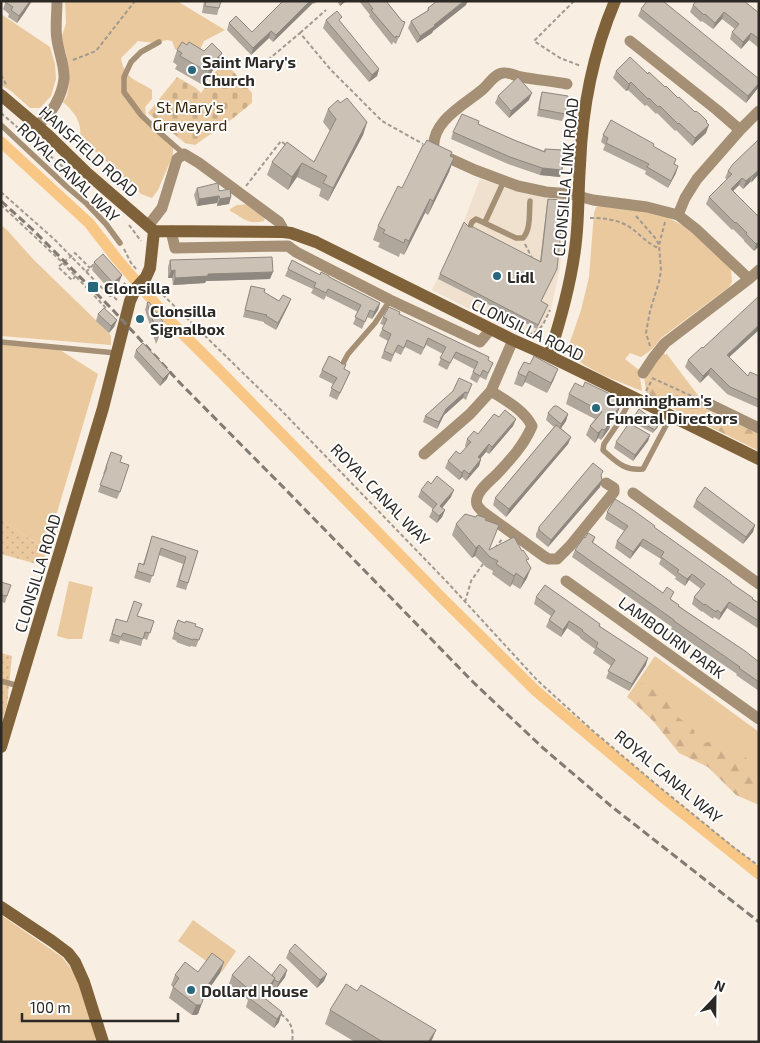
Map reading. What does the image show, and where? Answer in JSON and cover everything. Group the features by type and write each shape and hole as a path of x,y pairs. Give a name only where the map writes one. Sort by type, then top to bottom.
{"main road":[{"name":"CLONSILLA LINK ROAD","path":"549,356 572,269 576,240 584,217 580,164 582,128 601,38 615,1"},
{"name":"HANSFIELD ROAD","path":"1,95 151,228"},
{"name":"CLONSILLA ROAD","path":"151,228 171,232 220,231 287,237 316,242 512,340 549,356 759,459"},
{"path":"129,288 146,279 150,268 151,228"},
{"name":"CLONSILLA ROAD","path":"1,747 103,408 128,309 129,288"},
{"path":"1,908 52,941 68,953 75,962 84,982 103,1042"}],"street":[{"path":"37,125 45,120 54,107 61,92 64,78 56,38 57,1"},
{"path":"630,41 740,130"},
{"path":"567,84 520,77 506,72 501,73 452,113 438,129 434,137 434,150 504,181 535,190 630,204 673,214 696,229 749,279"},
{"path":"673,214 697,179 759,111"},
{"path":"151,228 162,208 177,159 184,154 279,222 296,252 390,300 480,342 491,329"},
{"path":"220,231 220,246"},
{"path":"171,232 175,248 220,246 287,237"},
{"path":"648,376 653,358 665,343 759,270"},
{"path":"390,300 398,283"},
{"path":"424,454 470,414 490,390 512,340"},
{"path":"490,390 528,418 532,426 527,438 480,492 476,500 477,506 482,512 545,557 557,559 614,492 614,488 606,483"},
{"path":"703,401 759,428"},
{"path":"634,493 759,584"},
{"name":"LAMBOURN PARK","path":"566,581 759,719"}],"lane":[{"path":"159,42 141,52 131,62 124,77 124,92 141,115 184,154"},
{"name":"ROYAL CANAL WAY","path":"1,125 87,204 106,224 120,243"},
{"path":"485,222 504,181"},
{"path":"470,227 476,219 516,238 523,238 527,234 530,201"},
{"path":"341,367 348,354 375,323 390,300"},
{"path":"1,342 117,353"},
{"path":"637,400 619,420 604,444 603,450 620,464 633,470 643,469 671,416"},
{"path":"619,420 627,424"},
{"path":"650,437 658,441"},
{"path":"1,681 19,686"}],"path":[{"path":"62,65 96,51 135,1"},
{"path":"574,1 534,41 560,58 593,70"},
{"path":"264,64 326,10"},
{"path":"300,33 331,70 382,121 434,150"},
{"path":"1,113 68,171"},
{"path":"240,194 281,141 288,147"},
{"path":"1,192 54,239 110,296 112,295"},
{"path":"584,198 584,217 607,219 624,224 650,244 659,246"},
{"path":"630,204 637,219 656,239 659,246"},
{"path":"1,205 76,276 106,308 105,310"},
{"path":"653,358 646,333 661,270 659,246 663,227 673,214"},
{"path":"127,223 142,242"},
{"path":"523,238 532,258 536,260"},
{"name":"ROYAL CANAL WAY","path":"120,243 131,263 146,279 282,410 537,680 657,785 759,866"},
{"path":"76,276 72,280 58,267 75,252 90,268"},
{"path":"86,272 93,265 96,266"},
{"path":"108,280 114,286"},
{"path":"120,292 129,288"},
{"path":"540,330 532,334 540,338"},
{"path":"637,400 648,376 703,401"},
{"path":"490,554 508,531"},
{"path":"465,602 471,581 484,562"},
{"path":"281,1013 287,1018 294,1030 292,1042"}],"shaded area":[{"path":"480,179 516,191 549,199 568,200 560,267 551,309 540,330 535,333 517,333 432,290 461,229"}],"green space":[{"path":"65,1 177,1 225,30 204,41 196,58 175,49 172,41 167,40 154,43 138,41 121,58 128,75 152,90 152,99 145,107 146,116 173,147 173,155 158,190 152,198 141,194 94,150 79,141 80,130 77,119 63,102 67,96 69,84 66,53 61,39 66,23"},
{"path":"1,14 50,47 55,64 56,79 51,96 40,108 30,108 11,91 1,85"},
{"name":"St Mary's Graveyard","path":"225,62 252,93 252,103 195,145 185,143 148,113 177,77 201,93 219,67"},
{"path":"249,204 265,217 264,221 249,221 230,211 230,209 237,205"},
{"path":"606,205 661,214 682,225 704,242 731,269 732,282 729,287 661,338 644,355 641,357 630,353 625,359 639,370 642,391 593,370 567,352 581,310 589,277 594,213 596,207"},
{"path":"1,225 109,333 111,345 1,336"},
{"path":"1,342 60,350 98,374 46,550 1,519"},
{"path":"662,352 666,355 666,353 700,398 695,404 644,378"},
{"path":"644,378 759,434 759,451 647,395"},
{"path":"1,519 46,550 44,566 1,554"},
{"path":"69,581 93,587 82,639 68,639 57,636"},
{"path":"1,653 12,656 7,705 1,723"},
{"path":"655,656 759,732 759,795 627,697"},
{"path":"659,679 662,695 678,717 694,730 697,745 723,738 728,755 746,757 755,786 759,787 759,805 736,795 708,767 679,753 654,722 629,698 640,684"},
{"path":"1,915 62,957 77,976 89,1007 96,1042 1,1042"},
{"path":"193,920 236,951 222,972 178,941"}],"building":[{"path":"6,1 30,1 19,16 11,10 13,7"},
{"path":"206,1 221,1 219,8 205,6"},
{"path":"283,1 310,1 276,35 271,31 253,48 229,23 236,16 252,32"},
{"path":"367,1 386,1 402,21 405,22 399,37 396,36 395,38 371,10 373,9"},
{"path":"437,1 464,1 435,26 420,36 411,21 429,10 428,8"},
{"path":"647,1 663,1 759,79 759,83 748,96 641,9"},
{"path":"696,1 744,1 759,13 759,39 751,33 743,42 732,32 739,24 724,12 715,23 693,5"},
{"path":"337,11 342,17 339,20 379,69 372,75 326,20"},
{"path":"182,42 187,45 189,42 204,51 212,43 222,53 209,71 207,69 206,71 180,56 182,53 177,50"},
{"path":"630,57 648,74 649,72 695,112 700,114 709,125 695,138 660,106 658,107 648,99 631,82 629,84 616,71"},
{"path":"518,77 532,93 511,111 498,96"},
{"path":"542,92 568,96 565,114 539,109"},
{"path":"347,98 367,122 333,188 323,183 327,176 302,163 292,177 272,162 287,142 314,162 336,119 328,109 338,100 340,103"},
{"path":"462,114 479,121 478,124 545,152 545,149 564,150 562,170 542,168 510,157 453,132"},
{"path":"611,120 654,144 653,146 676,159 674,164 678,166 671,181 647,167 649,164 606,143 608,138 603,135"},
{"path":"759,139 759,170 746,181 742,178 731,189 759,217 759,242 756,244 709,197 732,174 728,171 733,164"},
{"path":"427,140 452,152 450,156 454,158 433,201 430,199 409,241 405,239 404,243 383,233 385,230 378,226 398,186 402,188"},
{"path":"218,183 219,191 230,189 231,197 220,199 219,196 199,199 197,188"},
{"name":"Lidl","path":"548,199 564,200 557,269 541,301 548,305 538,325 440,274 464,222 469,227 473,227 541,262"},
{"path":"103,254 122,275 113,283 94,262"},
{"path":"272,257 273,272 208,274 208,276 175,278 175,270 171,271 170,260"},
{"path":"292,260 320,275 321,272 380,303 374,312 370,310 365,322 355,317 361,305 328,289 326,293 314,287 316,283 288,269"},
{"path":"251,286 265,289 264,292 279,301 283,295 291,299 278,323 267,315 245,310"},
{"path":"759,296 759,325 727,355 748,376 750,372 759,376 759,400 730,387 711,368 703,376 688,360"},
{"path":"149,302 164,323 158,336 147,303"},
{"path":"389,307 400,312 399,314 489,357 488,360 493,363 488,373 483,370 480,376 473,372 478,362 456,352 450,363 440,358 446,347 428,338 424,348 407,340 404,348 398,345 393,355 384,351 391,334 382,329 387,319 383,317"},
{"path":"104,308 117,320 111,326 98,314"},
{"path":"143,343 170,372 163,379 136,350"},
{"path":"329,356 342,364 346,364 344,369 350,372 340,393 331,388 337,378 322,370"},
{"path":"534,356 558,369 551,383 529,371 526,377 518,373 524,362 530,364"},
{"path":"459,378 472,384 468,393 465,392 446,409 439,422 425,416 453,391"},
{"path":"585,382 623,400 610,418 612,419 605,430 602,429 598,433 590,426 602,412 569,394 575,383 583,387"},
{"path":"554,406 568,414 561,424 548,413"},
{"path":"639,409 659,424 655,430 633,418"},
{"path":"505,410 516,419 492,447 489,444 478,457 481,459 469,474 464,470 462,473 448,461 456,451 460,454 471,442 467,439 474,431 478,434 494,414 499,417"},
{"path":"629,423 650,435 635,455 616,442"},
{"path":"556,425 571,437 509,509 495,498"},
{"path":"111,452 122,456 120,462 129,465 120,492 100,485"},
{"path":"593,463 603,471 601,475 602,480 551,540 539,530 539,527"},
{"path":"437,476 454,490 440,506 445,510 439,516 432,510 437,504 421,490 428,481 431,484"},
{"path":"705,487 755,525 746,537 696,500"},
{"path":"615,499 633,510 759,603 759,621 729,602 721,613 704,605 694,597 705,584 692,574 687,579 677,572 679,570 661,557 664,552 643,539 633,552 617,541 628,526 607,512"},
{"path":"465,514 476,517 477,515 499,525 489,550 514,537 529,559 526,560 531,568 524,579 516,573 514,576 496,564 498,561 490,557 479,545 476,548 456,524"},
{"path":"588,533 595,537 592,542 663,593 667,587 674,592 670,599 678,606 759,662 759,682 575,550"},
{"path":"152,536 198,551 188,583 179,580 186,557 161,548 153,576 137,571 139,563 144,565"},
{"path":"1,582 11,585 7,596 1,595"},
{"path":"545,585 600,624 599,626 648,658 632,684 608,671 615,660 596,647 598,643 583,630 569,621 563,630 549,620 555,611 536,597"},
{"path":"134,601 142,604 137,616 154,621 150,633 145,632 143,639 123,633 121,637 112,634 116,619 127,622"},
{"path":"178,620 196,624 195,626 203,629 199,640 193,640 174,632"},
{"path":"295,944 327,974 320,980 289,951"},
{"name":"Dollard House","path":"212,953 224,962 201,995 202,1003 196,1005 173,987 179,978 175,975 185,962 198,972"},
{"path":"249,956 275,978 262,996 282,1012 277,1019 249,998 253,993 232,975"},
{"path":"280,964 287,970 279,982 274,980 275,978 272,975"},
{"path":"346,984 357,991 361,985 436,1030 428,1042 383,1042 330,1010"}],"waterway":[{"path":"1,142 89,223 172,323 536,691 665,799 759,874"}],"railway":[{"path":"1,201 32,229 112,309 181,384 473,682 543,748 611,806 759,922"}],"place":[{"name":"Saint Mary's Church","path":"192,70"},
{"name":"Lidl","path":"497,276"},
{"name":"Clonsilla","path":"93,287"},
{"name":"Clonsilla Signalbox","path":"140,319"},
{"name":"Cunningham's Funeral Directors","path":"596,408"},
{"name":"Dollard House","path":"191,990"}]}
